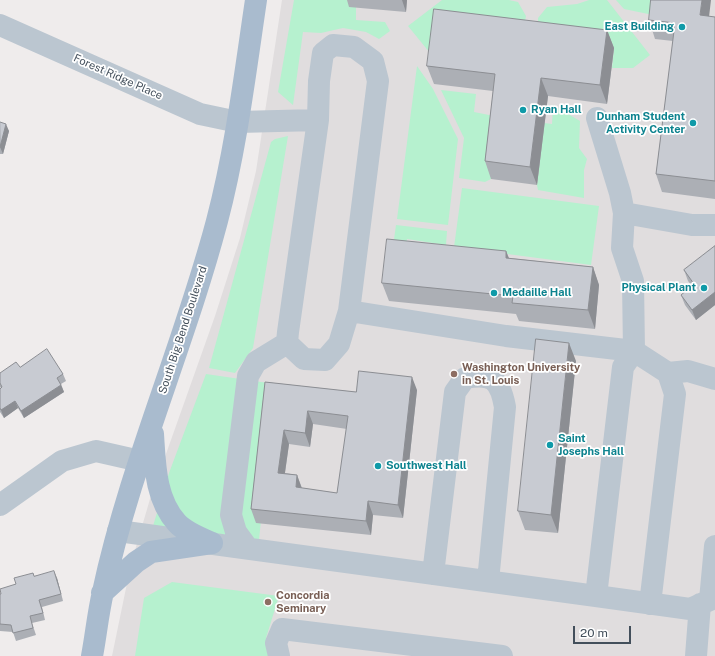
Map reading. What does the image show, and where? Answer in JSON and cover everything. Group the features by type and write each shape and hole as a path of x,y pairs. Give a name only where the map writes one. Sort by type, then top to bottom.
{"main road":[{"name":"South Big Bend Boulevard","path":"92,656 102,593 118,531 140,461 189,318 218,220 238,122 256,0"},
{"path":"153,423 157,481 166,508 177,524 212,543"},
{"path":"102,593 136,562 151,552 212,543"}],"street":[{"name":"Forest Ridge Place","path":"0,25 200,114 238,122 318,120"},
{"path":"247,548 236,532 231,515 248,376 256,362 286,343 318,120 323,54 333,45 354,47 373,61 378,81 349,310 339,344 325,360 304,359 286,343"},
{"path":"596,596 623,367 634,351 633,281 622,248 624,213 597,118"},
{"path":"624,213 692,226 715,225"},
{"path":"349,310 506,336 634,351 668,373 688,371 715,378"},
{"path":"650,604 675,394 668,373"},
{"path":"433,574 455,392 464,378 478,376 489,377 500,386 505,406 488,581"},
{"path":"0,504 62,460 96,452 140,461"},
{"path":"118,531 690,609 710,600 715,546"},
{"path":"696,656 700,604"},
{"path":"279,656 276,643 282,629 502,656"}],"shaded area":[{"name":"Washington University in St. Louis","path":"282,0 715,0 715,656 112,656 131,564 150,499 215,316 240,238 256,171"}],"green space":[{"path":"294,0 350,0 350,7 356,7 356,20 385,22 390,31 379,39 366,32 343,28 321,33 303,32 293,105 278,92"},
{"path":"442,0 509,0 518,2 526,16 525,21 430,53 408,26"},
{"path":"589,0 607,0 650,55 633,68 612,68 614,48 538,26 538,18 547,7 577,4"},
{"path":"616,0 660,0 658,16 624,9"},
{"path":"417,66 433,89 458,139 448,225 397,219"},
{"path":"441,90 476,94 474,112 499,117 491,179 485,182 459,178 464,138"},
{"path":"553,105 580,121 579,148 587,159 584,170 584,198 538,190 537,185 544,123 552,124"},
{"path":"288,136 253,348 235,373 209,368 271,142 275,139"},
{"path":"462,188 599,206 591,265 454,247"},
{"path":"396,225 447,231 446,245 407,239 404,255 392,254"},
{"path":"206,374 275,384 259,540 153,526 169,473"},
{"path":"172,582 279,596 266,638 269,656 135,656 144,598"}],"building":[{"name":"Dunham Student Activity Center","path":"651,0 702,0 700,15 715,17 715,181 656,174 675,23 649,20"},
{"name":"Ryan Hall","path":"434,9 607,30 600,85 541,78 530,167 485,161 495,74 427,66"},
{"path":"0,122 6,124 0,147"},
{"path":"387,239 506,251 506,258 593,267 588,310 512,303 513,296 382,283"},
{"path":"715,246 715,292 692,310 681,295 694,284 684,270"},
{"name":"Saint Josephs Hall","path":"536,339 569,343 551,515 518,511"},
{"path":"47,349 63,374 57,378 61,385 21,411 15,401 1,410 0,389 2,387 0,383 0,373 16,362 20,367"},
{"name":"Southwest Hall","path":"359,371 412,377 398,505 368,501 366,521 251,509 265,382 356,392","holes":["308,411 348,416 337,493 296,487 297,475 278,473 284,430 305,433"]},
{"path":"54,571 61,594 39,600 43,613 30,616 33,628 13,633 11,625 0,624 0,589 16,584 14,578 33,573 34,576"}],"place":[{"name":"East Building","path":"682,27"},
{"name":"Ryan Hall","path":"523,110"},
{"name":"Dunham Student Activity Center","path":"693,123"},
{"name":"Physical Plant","path":"704,288"},
{"name":"Medaille Hall","path":"494,293"},
{"name":"Washington University in St. Louis","path":"454,374"},
{"name":"Saint Josephs Hall","path":"550,445"},
{"name":"Southwest Hall","path":"378,466"},
{"name":"Concordia Seminary","path":"268,602"}]}
